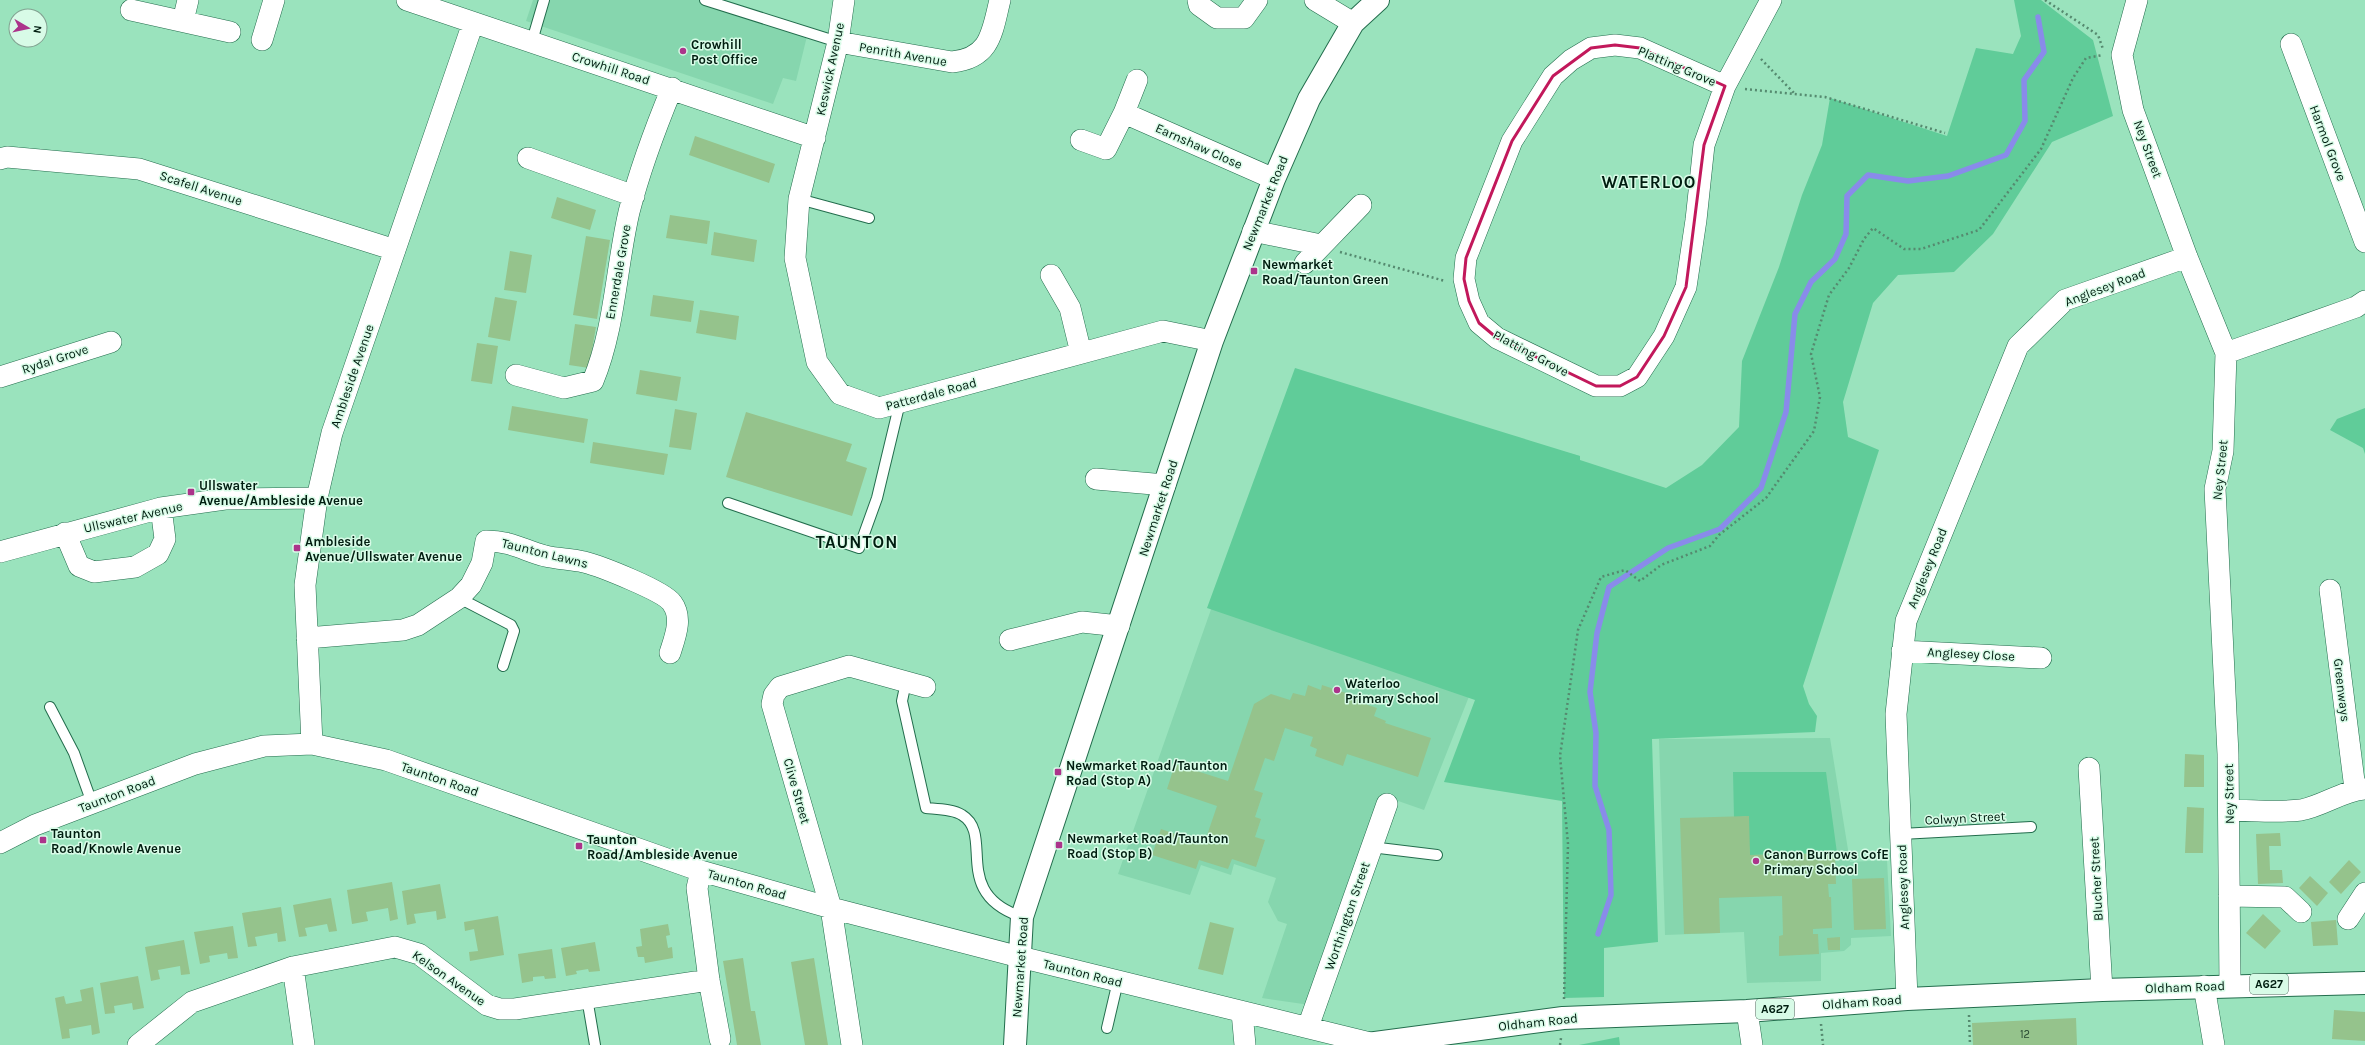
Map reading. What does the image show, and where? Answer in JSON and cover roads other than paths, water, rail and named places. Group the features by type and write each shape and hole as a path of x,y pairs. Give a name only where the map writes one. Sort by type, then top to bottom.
{"main road":[{"name":"Newmarket Road","path":"1015,1045 1022,917 1212,341 1253,231 1309,99 1352,22 1378,0"},
{"name":"Oldham Road","path":"1365,1044 1563,1018 1747,1011 1907,999 2102,990 2230,985 2365,983"}],"street":[{"path":"183,21 188,0"},
{"path":"262,40 274,0"},
{"name":"Crowhill Road","path":"407,0 672,88 815,138"},
{"name":"Keswick Avenue","path":"815,138 838,42 844,0"},
{"name":"Penrith Avenue","path":"838,42 952,62 964,61 983,50 992,36 1000,0"},
{"path":"1198,0 1198,5 1217,18 1244,18 1256,0"},
{"path":"1315,0 1352,22"},
{"name":"Platting Grove","path":"1725,86 1640,48 1615,45 1591,48 1571,60 1553,76 1512,141 1466,258 1465,283 1469,301 1480,323 1497,338 1596,386 1620,386 1638,376 1664,336 1686,287 1696,220 1704,144 1725,86 1771,0"},
{"name":"Ney Street","path":"2137,0 2122,55 2133,110 2187,256 2226,353 2222,451 2215,490 2229,810 2230,985"},
{"path":"131,10 230,32"},
{"name":"Ambleside Avenue","path":"312,744 305,585 317,498 332,433 473,23"},
{"name":"Harmol Grove","path":"2291,44 2365,242"},
{"path":"1081,140 1106,149 1124,113 1137,80"},
{"name":"Ennerdale Grove","path":"516,375 564,388 593,382 603,358 634,196 650,141 672,88"},
{"name":"Earnshaw Close","path":"1124,113 1274,179"},
{"name":"Patterdale Road","path":"815,138 798,199 795,258 816,362 840,394 879,408 1163,331 1212,341"},
{"name":"Scafell Avenue","path":"0,159 6,157 139,169 395,250"},
{"path":"528,158 634,196"},
{"path":"1305,262 1361,205"},
{"path":"1253,231 1321,245"},
{"name":"Anglesey Road","path":"1907,999 1896,714 1906,621 2018,346 2065,300 2187,256"},
{"path":"1051,275 1070,308 1081,353"},
{"path":"2226,353 2356,307 2365,301"},
{"name":"Rydal Grove","path":"0,377 111,342"},
{"path":"1096,478 1165,485"},
{"name":"Ullswater Avenue","path":"0,552 161,508 225,499 317,498"},
{"path":"65,533 78,566 94,572 135,567 158,554 164,540 161,508"},
{"name":"Taunton Lawns","path":"307,638 403,630 418,625 459,598 471,585 479,568 486,541 513,544 544,556 585,562 660,592 672,603 677,614 677,630 670,653"},
{"name":"Greenways","path":"2330,590 2360,789"},
{"path":"1010,640 1082,622 1119,626"},
{"name":"Anglesey Close","path":"1902,651 2041,658"},
{"name":"Clive Street","path":"852,1045 831,908 772,704 774,695 780,687 849,666 925,687"},
{"name":"Taunton Road","path":"0,844 34,825 195,764 264,746 312,744 386,760 701,870 831,908 1118,982 1308,1027 1365,1044"},
{"name":"Blucher Street","path":"2089,768 2102,990"},
{"path":"2229,810 2300,810 2328,802 2360,789"},
{"name":"Worthington Street","path":"1308,1027 1387,804"},
{"path":"701,870 697,888 709,980 720,1039"},
{"path":"2348,919 2365,893"},
{"path":"2229,896 2284,896 2301,912"},
{"name":"Kelson Avenue","path":"138,1045 192,1002 293,967 395,947 419,954 487,1005 500,1009 515,1009 709,980"},
{"path":"293,967 304,1045"},
{"path":"2204,986 2214,1045"},
{"path":"1747,1011 1752,1045"},
{"path":"1242,1012 1245,1045"}],"lane":[{"path":"532,41 544,0"},
{"path":"705,0 838,42"},
{"path":"798,199 869,218"},
{"path":"728,503 859,548 877,498 900,402"},
{"path":"459,598 511,625 514,631 503,666"},
{"path":"906,682 902,701 926,808 961,814 969,821 973,831 983,889 989,899 1004,911 1022,917"},
{"path":"50,707 74,753 92,803"},
{"name":"Colwyn Street","path":"1901,834 2031,827"},
{"path":"1372,847 1437,855"},
{"path":"1107,1028 1118,982"},
{"path":"587,998 595,1045"}],"waterway":[{"path":"1598,934 1611,895 1609,830 1595,786 1596,733 1590,692 1597,633 1609,587 1668,548 1720,529 1761,488 1786,412 1795,314 1811,282 1835,259 1846,234 1847,196 1868,175 1908,181 1948,176 2006,155 2025,121 2024,80 2044,52 2038,17"}],"place":[{"name":"Crowhill Post Office","path":"683,51"},
{"name":"Newmarket Road/Taunton Green","path":"1254,271"},
{"name":"Ullswater Avenue/Ambleside Avenue","path":"191,492"},
{"name":"Ambleside Avenue/Ullswater Avenue","path":"297,548"},
{"name":"Waterloo Primary School","path":"1337,690"},
{"name":"Newmarket Road/Taunton Road (Stop A)","path":"1058,772"},
{"name":"Taunton Road/Knowle Avenue","path":"43,840"},
{"name":"Newmarket Road/Taunton Road (Stop B)","path":"1059,845"},
{"name":"Taunton Road/Ambleside Avenue","path":"579,846"},
{"name":"Canon Burrows CofE Primary School","path":"1756,861"}],"district":[{"name":"WATERLOO","path":"1649,182"},
{"name":"TAUNTON","path":"857,542"}]}
